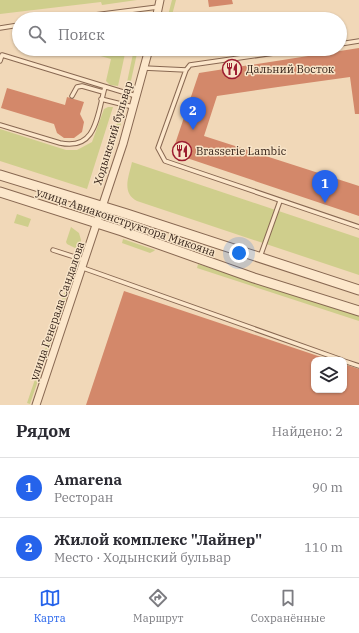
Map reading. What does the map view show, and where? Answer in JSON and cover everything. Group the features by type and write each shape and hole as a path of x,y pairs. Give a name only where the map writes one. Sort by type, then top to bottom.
{"street":[{"name":"Ходынский бульвар","path":"97,223 134,107 147,56"},
{"name":"улица Авиаконструктора Микояна","path":"0,175 359,290"},
{"name":"улица Авиаконструктора Микояна","path":"0,192 97,223 254,278 359,311"},
{"name":"улица Генерала Сандалова","path":"36,405 97,223"}],"lane":[{"path":"111,12 159,4"},
{"path":"0,28 12,27"},
{"path":"347,43 359,41"},
{"path":"0,61 2,56 136,96"},
{"path":"253,56 190,65 186,70 158,148 165,161 359,227"},
{"path":"144,68 186,70"},
{"path":"72,96 77,87 82,86 103,92"},
{"path":"0,125 60,143 69,145 80,144 87,140 92,133 104,87"},
{"path":"101,99 134,107"},
{"path":"259,258 280,201"},
{"path":"53,250 85,260"},
{"path":"83,268 335,357"},
{"path":"347,362 359,366"}],"shaded area":[{"path":"0,0 137,0 102,5 101,2 0,14"},
{"path":"172,0 176,0 173,12 169,12"},
{"path":"100,56 124,56 118,86 110,85 106,81 111,59"},
{"path":"133,56 136,56 130,85 126,87"},
{"path":"113,107 87,189 0,161 0,129 66,150 77,150 92,142 104,109"},
{"path":"121,111 122,120 102,185 98,184"},
{"path":"132,162 359,238 359,275 137,201 129,194 127,184"},
{"path":"17,214 31,219 28,227 14,223"},
{"path":"71,227 79,233 81,240 79,250 66,242"},
{"path":"123,239 155,250 150,253 122,243"},
{"path":"198,264 359,316 359,321 197,268"},
{"path":"71,273 74,274 30,404 27,403"}],"building":[{"path":"208,0 232,0 233,4 209,7"},
{"path":"359,48 359,114 355,114 350,77 278,87 217,96 204,136 359,186 359,216 172,153 199,73 308,56 347,56 347,50"},
{"path":"7,88 65,105 67,97 84,102 80,114 84,122 82,132 74,138 64,138 57,133 54,124 1,108"},
{"path":"124,291 321,357 311,357 311,393 347,393 347,365 359,369 359,405 86,405"}],"place":[{"name":"Дальний Восток","path":"232,69"},
{"name":"Жилой комплекс \"Лайнер\"","path":"193,130"},
{"name":"Brasserie Lambic","path":"182,151"},
{"name":"Amarena","path":"325,203"}]}
